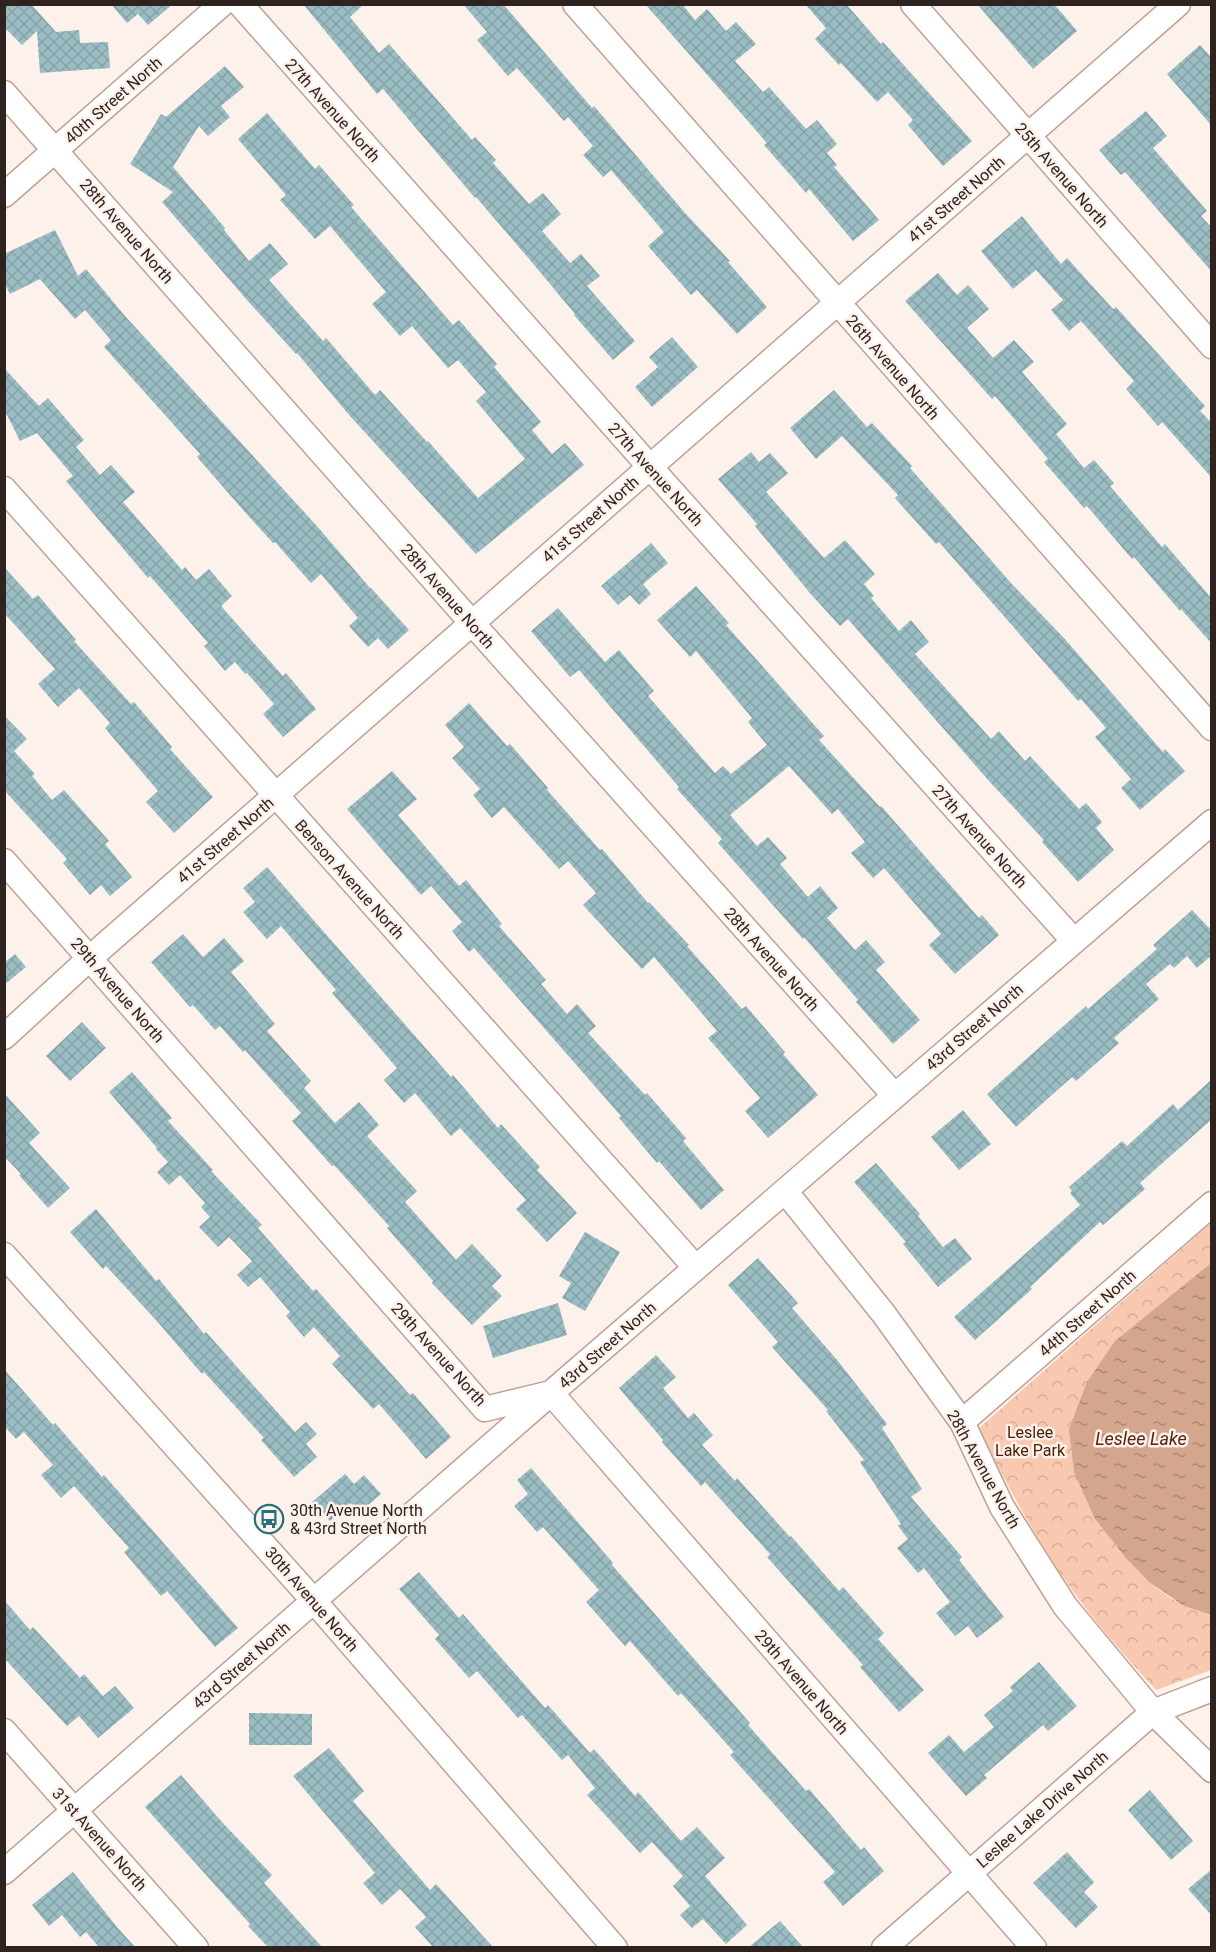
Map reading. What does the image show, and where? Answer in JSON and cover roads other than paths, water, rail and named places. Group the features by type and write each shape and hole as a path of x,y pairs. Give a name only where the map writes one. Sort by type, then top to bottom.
{"street":[{"name":"40th Street North","path":"4,195 222,4"},
{"name":"27th Avenue North","path":"240,4 1074,941"},
{"name":"26th Avenue North","path":"575,4 1212,728"},
{"name":"25th Avenue North","path":"913,4 1212,346"},
{"name":"41st Street North","path":"4,1036 90,958 1178,4"},
{"name":"28th Avenue North","path":"4,93 472,623 895,1096"},
{"name":"Benson Avenue North","path":"4,489 696,1268"},
{"name":"43rd Street North","path":"4,1872 551,1394 1212,822"},
{"name":"29th Avenue North","path":"4,861 485,1409 551,1394 1034,1947"},
{"name":"28th Avenue North","path":"785,1191 884,1313 962,1422 1002,1507 1065,1606 1154,1712 1212,1770"},
{"name":"44th Street North","path":"962,1422 1212,1204"},
{"name":"30th Avenue North","path":"4,1255 314,1601 615,1947"},
{"name":"Leslee Lake Drive North","path":"884,1947 1154,1712 1212,1689"},
{"name":"31st Avenue North","path":"4,1731 196,1947"}],"water":[{"name":"Leslee Lake","path":"1211,1263 1211,1615 1184,1606 1149,1582 1126,1558 1095,1519 1074,1472 1069,1429 1087,1382 1115,1341"}],"place":[{"name":"30th Avenue North & 43rd Street North","path":"269,1519"}],"park label":[{"name":"Leslee Lake Park","path":"1030,1441"}]}
